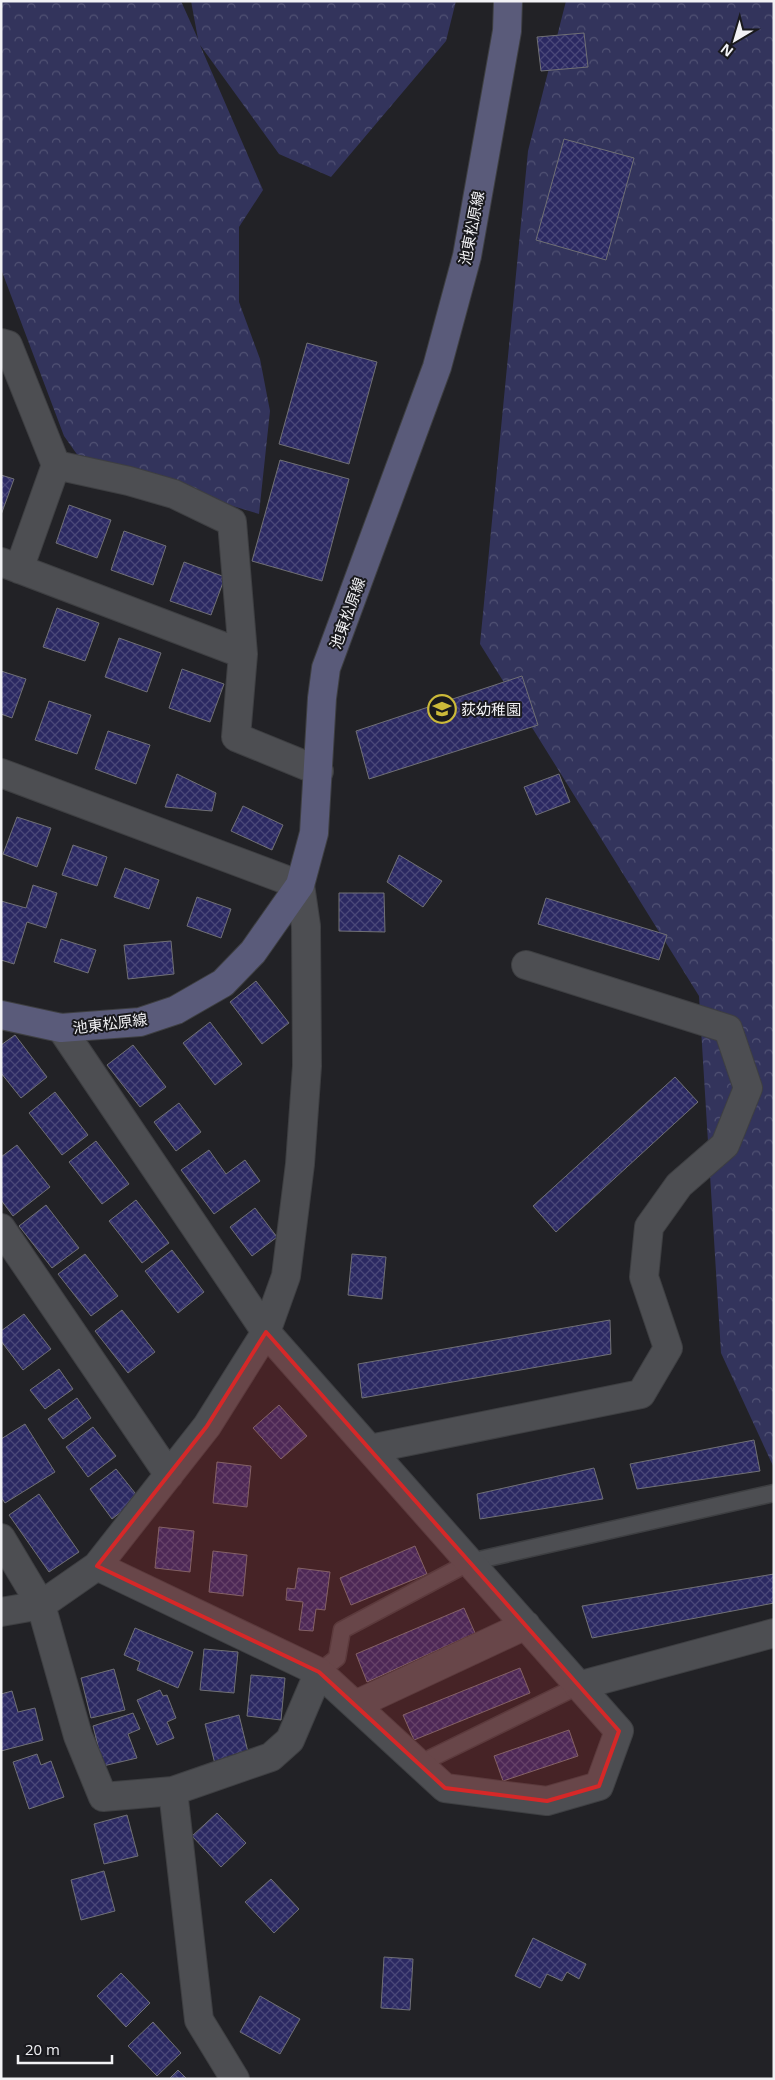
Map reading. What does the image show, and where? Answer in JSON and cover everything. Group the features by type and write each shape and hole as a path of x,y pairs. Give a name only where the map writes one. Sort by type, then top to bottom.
{"main road":[{"name":"池東松原線","path":"1,1015 61,1028 140,1022 176,1010 223,983 253,952 300,885 314,833 322,698 326,668 437,367 467,256 507,32 508,1"}],"street":[{"path":"4,336 56,465 10,566 244,654"},
{"path":"56,465 129,480 174,494 232,522 244,654 236,737 319,771"},
{"path":"1,773 300,885 306,935 307,1066 302,1144 286,1276 266,1332 207,1426 98,1566 40,1605 1,1612"},
{"path":"370,1449 642,1394 668,1348 644,1277 650,1227 679,1185 726,1145 748,1088 728,1029 526,965"},
{"path":"61,1028 266,1332 619,1731 599,1786 547,1801 445,1788 319,1672 98,1566"},
{"path":"1,1228 169,1475"},
{"path":"1,1538 40,1605 78,1736 103,1797 173,1792 271,1757 290,1740 319,1672"},
{"path":"355,1706 526,1625"},
{"path":"578,1686 774,1633"},
{"path":"173,1792 199,2020 235,2079"}],"lane":[{"path":"319,1672 337,1658 342,1630 470,1562 774,1493"},
{"path":"419,1764 578,1686"}],"highlighted area":[{"path":"266,1332 619,1731 599,1786 547,1801 445,1788 319,1672 97,1566 207,1426"}],"green space":[{"path":"1,1 181,1 198,39 191,1 456,1 446,41 331,177 279,154 200,45 263,190 239,227 239,302 260,359 270,411 259,514 81,460 64,436 1,269"},
{"path":"566,1 774,1 774,1468 721,1353 699,996 480,644 528,151"}],"building":[{"path":"584,33 588,67 541,71 537,37"},
{"path":"564,139 634,158 606,260 536,240"},
{"path":"307,343 377,362 349,464 279,444"},
{"path":"280,460 349,479 322,581 252,561"},
{"path":"1,475 14,479 1,515"},
{"path":"69,505 111,520 97,558 56,543"},
{"path":"124,531 166,546 153,585 111,570"},
{"path":"184,562 225,577 211,615 170,601"},
{"path":"57,608 99,623 85,661 43,647"},
{"path":"119,638 161,653 147,692 105,677"},
{"path":"182,669 224,684 210,722 169,708"},
{"path":"1,671 26,679 12,718 1,714"},
{"path":"522,676 538,725 369,779 356,731"},
{"path":"49,701 91,715 77,754 35,740"},
{"path":"108,731 150,745 136,784 95,769"},
{"path":"177,774 216,793 212,811 165,807"},
{"path":"559,774 570,802 536,815 524,787"},
{"path":"243,806 283,825 272,850 231,831"},
{"path":"17,817 51,828 37,867 3,854"},
{"path":"73,845 107,857 97,886 62,875"},
{"path":"399,855 442,881 423,907 387,882"},
{"path":"125,868 159,880 149,909 114,897"},
{"path":"33,885 57,893 46,928 27,922 14,964 1,960 1,901 26,908"},
{"path":"339,893 384,893 385,932 339,931"},
{"path":"197,897 231,909 221,938 187,926"},
{"path":"546,898 667,935 659,960 538,924"},
{"path":"61,939 96,950 88,973 54,962"},
{"path":"171,941 174,974 128,979 124,945"},
{"path":"256,981 289,1023 262,1044 230,1002"},
{"path":"210,1022 242,1064 215,1085 183,1043"},
{"path":"15,1035 47,1077 21,1098 1,1073 1,1045"},
{"path":"133,1045 166,1087 140,1107 107,1065"},
{"path":"675,1077 698,1102 556,1232 533,1206"},
{"path":"55,1092 88,1135 62,1155 29,1113"},
{"path":"179,1103 201,1132 176,1151 154,1122"},
{"path":"96,1141 129,1184 102,1204 69,1162"},
{"path":"17,1145 50,1187 13,1216 1,1200 1,1157"},
{"path":"209,1150 226,1174 245,1160 260,1181 214,1214 181,1170"},
{"path":"136,1200 169,1243 142,1263 109,1221"},
{"path":"46,1205 79,1248 52,1268 19,1226"},
{"path":"255,1208 277,1237 252,1256 230,1227"},
{"path":"172,1250 204,1292 178,1313 145,1271"},
{"path":"85,1254 118,1296 91,1316 58,1274"},
{"path":"352,1254 386,1257 382,1299 348,1295"},
{"path":"122,1310 155,1352 128,1373 95,1331"},
{"path":"24,1314 51,1349 23,1370 1,1341 1,1331"},
{"path":"610,1320 611,1354 362,1398 358,1364"},
{"path":"59,1369 73,1389 45,1409 30,1390"},
{"path":"77,1398 91,1418 63,1439 48,1419"},
{"path":"279,1405 307,1436 281,1459 253,1428"},
{"path":"25,1424 55,1472 5,1503 1,1497 1,1439"},
{"path":"93,1427 116,1456 88,1477 66,1447"},
{"path":"754,1440 760,1471 637,1489 630,1464"},
{"path":"217,1462 251,1466 247,1507 213,1503"},
{"path":"594,1468 603,1499 480,1519 477,1494"},
{"path":"116,1469 139,1498 112,1519 90,1489"},
{"path":"39,1494 79,1552 49,1572 9,1515"},
{"path":"159,1527 194,1531 190,1572 155,1568"},
{"path":"415,1546 427,1574 351,1605 340,1578"},
{"path":"213,1551 247,1555 243,1596 209,1592"},
{"path":"298,1568 330,1572 325,1610 316,1609 313,1631 299,1630 303,1602 286,1600 287,1588 295,1589"},
{"path":"774,1574 774,1603 592,1638 582,1606"},
{"path":"464,1608 475,1633 367,1682 356,1654"},
{"path":"135,1628 193,1652 178,1688 137,1670 140,1662 124,1655"},
{"path":"204,1649 238,1652 234,1693 200,1690"},
{"path":"520,1668 530,1693 414,1740 403,1715"},
{"path":"114,1669 125,1710 91,1718 81,1678"},
{"path":"251,1675 285,1678 281,1720 247,1716"},
{"path":"160,1690 163,1696 167,1695 176,1718 167,1722 174,1738 157,1745 137,1700"},
{"path":"12,1691 18,1712 35,1708 43,1740 1,1751 1,1694"},
{"path":"133,1713 140,1729 128,1734 137,1758 103,1766 93,1726"},
{"path":"239,1715 249,1756 215,1764 205,1724"},
{"path":"569,1730 578,1756 503,1781 494,1756"},
{"path":"37,1754 41,1765 51,1761 64,1797 29,1809 13,1762"},
{"path":"217,1813 246,1843 221,1867 192,1836"},
{"path":"127,1815 138,1856 104,1864 94,1824"},
{"path":"104,1871 115,1911 81,1920 71,1880"},
{"path":"271,1879 299,1909 274,1933 245,1902"},
{"path":"533,1938 586,1964 579,1979 567,1972 562,1981 547,1974 540,1988 515,1976"},
{"path":"384,1957 413,1959 410,2010 381,2008"},
{"path":"121,1973 150,2003 126,2027 97,1996"},
{"path":"260,1996 300,2019 280,2054 240,2032"},
{"path":"153,2022 181,2053 157,2076 128,2046"},
{"path":"178,2070 187,2079 169,2079"}],"place":[{"name":"荻幼稚園","path":"442,709"}]}
